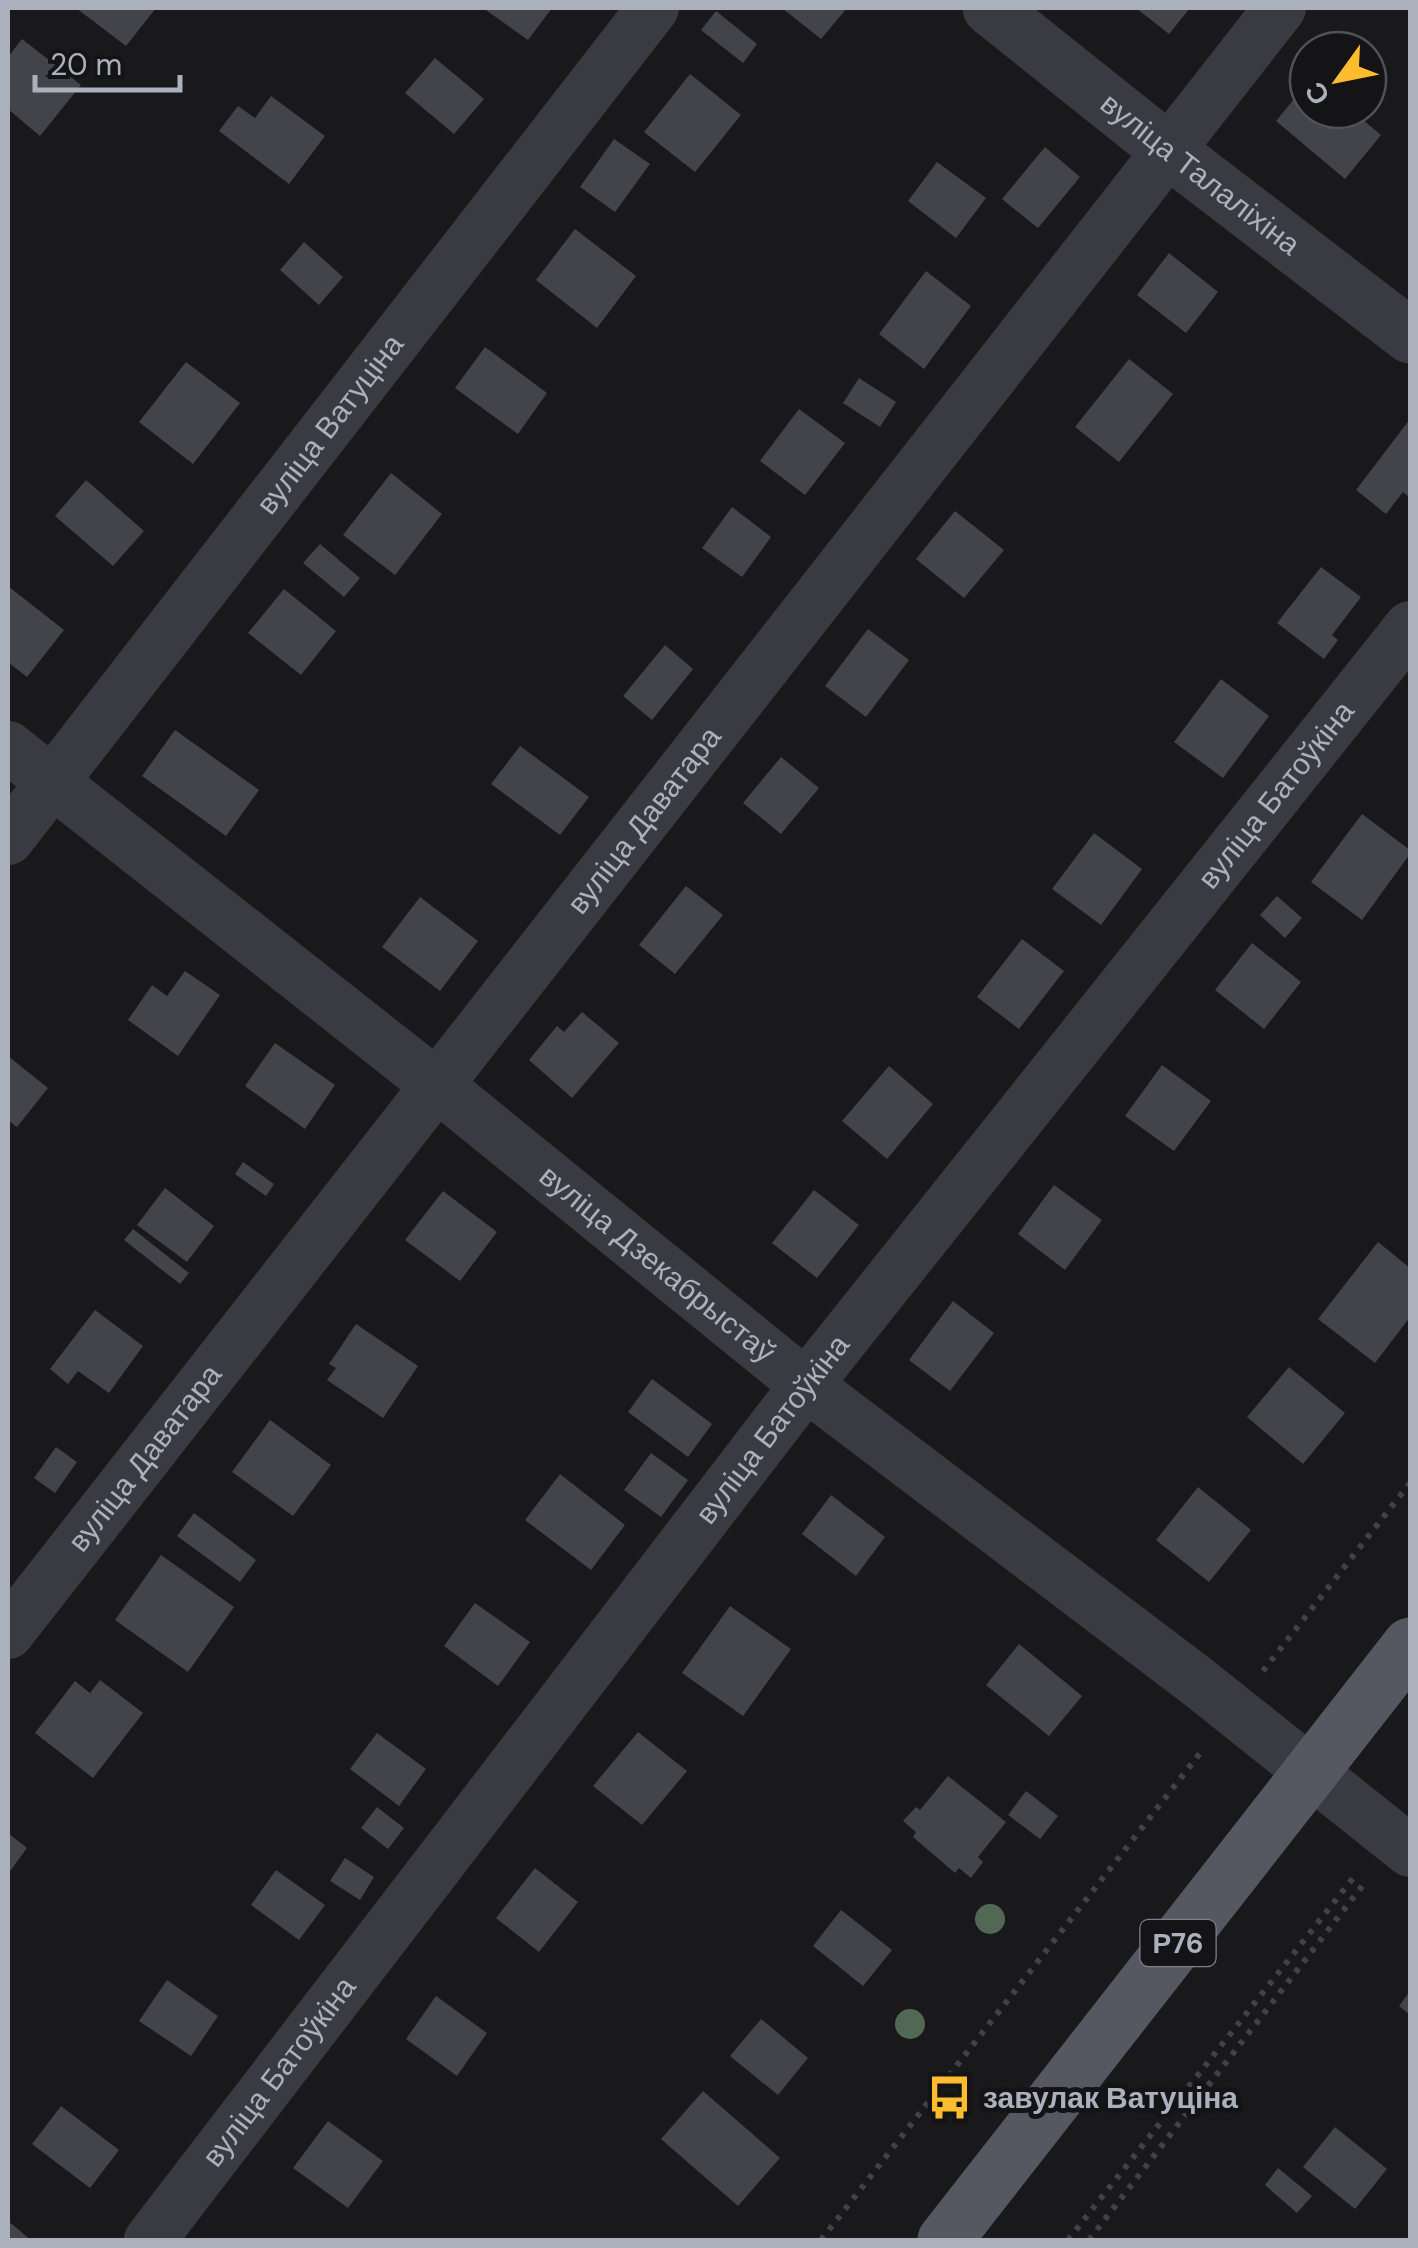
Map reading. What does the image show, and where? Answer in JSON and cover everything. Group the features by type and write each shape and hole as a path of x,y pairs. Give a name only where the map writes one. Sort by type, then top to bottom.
{"main road":[{"name":"Р76","path":"945,2240 1410,1645"}],"street":[{"name":"вуліца Ватуціна","path":"8,840 653,8"},
{"name":"вуліца Талаліхіна","path":"990,8 1410,336"},
{"name":"вуліца Даватара","path":"8,1633 1280,8"},
{"name":"вуліца Батоўкіна","path":"150,2240 806,1384 1410,627"},
{"name":"вуліца Дзекабрыстаў","path":"8,748 438,1086 806,1384 1398,1842"}],"path":[{"path":"821,2240 1410,1484"},
{"path":"1068,2240 1398,1842"},
{"path":"1089,2240 1398,1842"}],"building":[{"path":"76,8 156,8 126,46"},
{"path":"483,8 552,8 528,40"},
{"path":"782,8 847,8 821,39"},
{"path":"1136,8 1190,8 1169,34"},
{"path":"716,11 757,44 743,63 701,30"},
{"path":"22,39 81,85 40,136 8,109 8,57"},
{"path":"435,58 484,99 454,134 405,93"},
{"path":"690,74 741,115 695,172 644,132"},
{"path":"271,96 325,136 289,184 219,131 238,106 255,118"},
{"path":"1288,106 1288,130 1375,130 1381,135 1345,179 1276,121"},
{"path":"614,139 650,164 615,212 580,187"},
{"path":"1045,147 1080,177 1038,228 1002,199"},
{"path":"937,162 986,198 956,238 908,201"},
{"path":"575,229 636,276 597,328 536,280"},
{"path":"304,242 343,277 319,305 280,270"},
{"path":"1169,253 1218,292 1186,333 1137,295"},
{"path":"926,271 971,306 924,369 879,334"},
{"path":"485,347 547,393 518,434 455,388"},
{"path":"1129,359 1173,394 1119,462 1075,427"},
{"path":"186,362 240,403 193,464 139,422"},
{"path":"859,378 896,402 880,427 843,403"},
{"path":"799,409 845,443 805,495 760,461"},
{"path":"1410,419 1410,498 1403,492 1386,514 1356,490"},
{"path":"391,473 442,514 395,575 343,535"},
{"path":"86,480 144,531 113,566 55,516"},
{"path":"732,507 771,537 742,577 702,548"},
{"path":"955,511 1004,550 964,598 916,559"},
{"path":"320,544 360,578 344,597 303,563"},
{"path":"1321,567 1361,597 1332,635 1338,640 1324,659 1277,623"},
{"path":"8,586 64,630 27,677 8,662"},
{"path":"284,589 336,631 301,675 248,633"},
{"path":"868,629 909,660 866,717 825,686"},
{"path":"665,645 693,669 652,720 623,696"},
{"path":"1221,679 1269,716 1223,778 1174,742"},
{"path":"175,730 259,790 226,836 142,776"},
{"path":"520,746 589,797 560,835 491,784"},
{"path":"781,757 819,788 781,834 743,803"},
{"path":"1362,814 1410,850 1410,854 1362,920 1311,882"},
{"path":"1094,833 1142,869 1101,925 1052,889"},
{"path":"686,886 723,915 675,974 639,945"},
{"path":"1277,896 1302,918 1285,938 1260,915"},
{"path":"420,897 478,941 440,991 382,947"},
{"path":"1022,939 1064,971 1019,1029 977,997"},
{"path":"1252,943 1301,982 1264,1029 1215,990"},
{"path":"185,971 220,995 178,1056 128,1020 152,985 167,996"},
{"path":"582,1012 619,1043 572,1098 529,1060 557,1026 564,1032"},
{"path":"275,1043 335,1085 305,1129 245,1086"},
{"path":"8,1056 48,1088 17,1127 8,1120"},
{"path":"1162,1065 1211,1101 1174,1151 1125,1116"},
{"path":"889,1066 933,1104 887,1159 842,1121"},
{"path":"243,1162 274,1184 266,1196 235,1174"},
{"path":"1054,1185 1102,1220 1065,1270 1018,1234"},
{"path":"165,1188 214,1226 187,1262 137,1225"},
{"path":"814,1190 859,1225 817,1278 772,1243"},
{"path":"443,1191 497,1232 460,1281 405,1240"},
{"path":"133,1229 189,1273 180,1284 124,1240"},
{"path":"1378,1242 1410,1268 1410,1317 1375,1363 1318,1319"},
{"path":"953,1301 994,1333 950,1391 909,1360"},
{"path":"95,1310 143,1346 109,1393 78,1371 68,1384 50,1369"},
{"path":"356,1324 418,1366 383,1418 327,1380 336,1368 329,1364"},
{"path":"1289,1367 1345,1413 1303,1464 1247,1417"},
{"path":"652,1379 712,1424 688,1457 628,1412"},
{"path":"270,1420 331,1465 293,1516 232,1472"},
{"path":"56,1447 77,1462 55,1493 34,1478"},
{"path":"651,1453 688,1480 661,1517 624,1490"},
{"path":"560,1474 625,1525 591,1570 525,1520"},
{"path":"1198,1487 1251,1530 1209,1582 1156,1540"},
{"path":"831,1495 885,1537 856,1576 802,1534"},
{"path":"194,1513 256,1560 240,1582 177,1536"},
{"path":"161,1555 234,1607 188,1672 115,1620"},
{"path":"475,1603 530,1642 498,1686 444,1646"},
{"path":"730,1606 791,1649 743,1716 682,1673"},
{"path":"1019,1644 1082,1696 1049,1736 986,1685"},
{"path":"100,1680 143,1713 93,1778 35,1733 75,1681 90,1693"},
{"path":"638,1732 687,1771 642,1825 593,1786"},
{"path":"377,1733 426,1769 399,1806 350,1769"},
{"path":"948,1776 1006,1822 978,1857 983,1862 971,1878 959,1868 955,1873 913,1837 916,1832 903,1821 916,1807 920,1810"},
{"path":"1026,1791 1058,1816 1040,1839 1008,1815"},
{"path":"377,1807 404,1828 388,1849 361,1828"},
{"path":"8,1833 27,1848 8,1874"},
{"path":"345,1858 374,1877 360,1900 330,1881"},
{"path":"535,1868 578,1902 539,1952 496,1918"},
{"path":"276,1870 325,1905 299,1940 251,1905"},
{"path":"841,1910 892,1950 863,1986 813,1946"},
{"path":"167,1980 218,2016 191,2056 139,2021"},
{"path":"1410,1991 1410,2015 1399,2006"},
{"path":"436,1996 487,2033 457,2076 406,2039"},
{"path":"761,2019 808,2058 778,2095 730,2056"},
{"path":"703,2091 780,2158 738,2206 661,2139"},
{"path":"61,2106 119,2150 90,2188 32,2144"},
{"path":"328,2121 383,2161 348,2208 293,2168"},
{"path":"1335,2127 1387,2169 1355,2209 1303,2167"},
{"path":"1278,2168 1312,2196 1297,2213 1265,2185"},
{"path":"8,2221 31,2240 8,2240"}],"place":[{"name":"завулак Ватуціна","path":"950,2098"}]}
